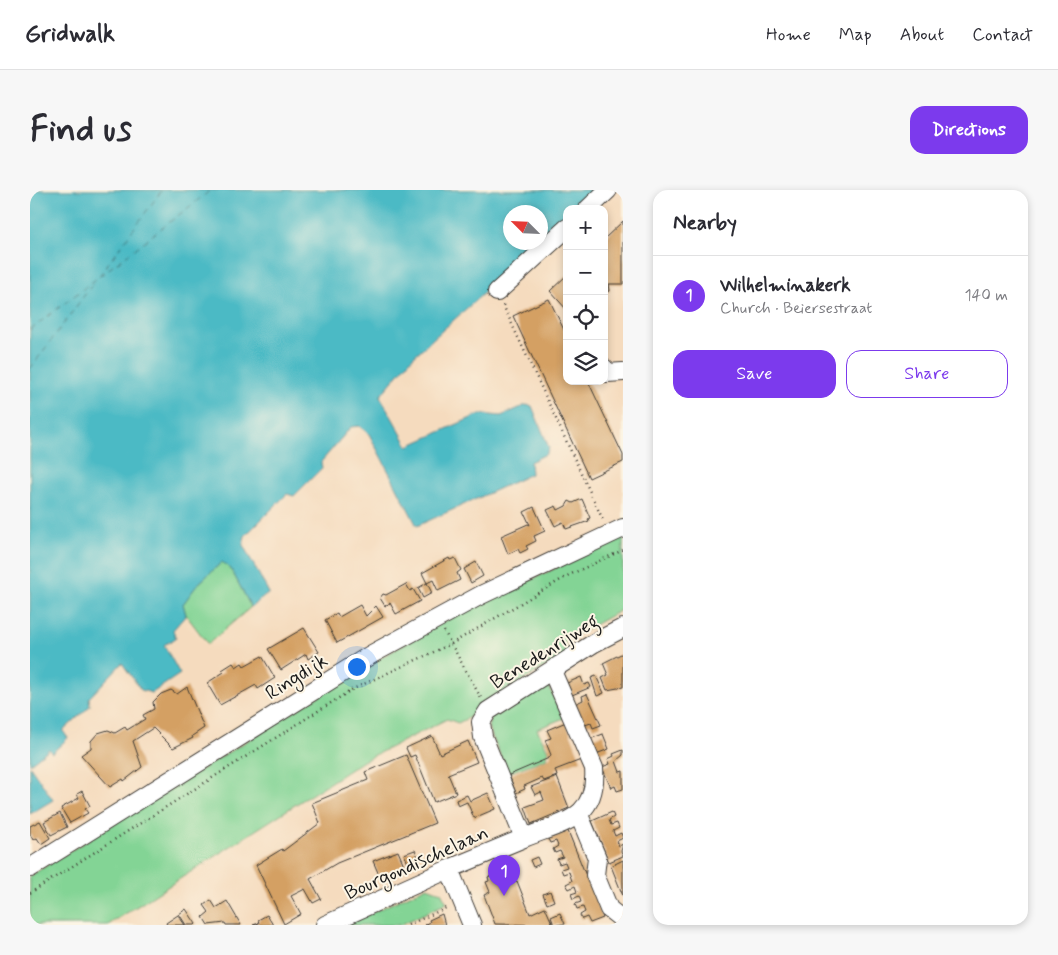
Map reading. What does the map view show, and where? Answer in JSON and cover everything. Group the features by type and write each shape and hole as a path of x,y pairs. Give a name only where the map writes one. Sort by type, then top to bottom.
{"street":[{"path":"592,205 608,190"},
{"path":"497,292 563,232"},
{"path":"608,373 623,372"},
{"name":"Ringdijk","path":"30,868 380,650 464,604 616,531"},
{"name":"Benedenrijweg","path":"488,711 594,643 623,628"},
{"path":"555,678 594,768 592,791 587,804 579,815 596,858 595,875 609,909 623,920"},
{"path":"488,711 481,722 483,737 524,838"},
{"name":"Bourgondischelaan","path":"325,925 448,869 579,815"},
{"path":"448,869 472,925"}],"path":[{"path":"497,292 616,531"},
{"name":"Ringdijk","path":"618,552 623,546"},
{"name":"Ringdijk","path":"30,893 353,689 451,644 569,575 623,550"},
{"path":"444,631 488,711"},
{"path":"408,925 462,901"}],"green space":[{"path":"623,536 623,609 564,642 569,652 474,711 470,717 458,723 447,719 365,760 108,925 30,925 30,876 372,663 443,622"},
{"path":"222,562 231,569 251,607 208,644 186,615 183,604 197,585"},
{"path":"547,683 564,718 537,729 549,753 546,755 547,758 508,773 488,727 491,717"},
{"path":"427,887 441,892 447,903 400,925 345,925"}],"water":[{"path":"30,190 596,190 580,205 563,205 563,221 548,235 548,205 503,205 503,250 531,250 413,357 380,396 408,446 480,414 501,416 526,405 532,406 549,448 546,454 530,462 531,474 417,526 369,434 359,426 351,427 321,462 322,468 294,496 287,494 245,536 243,545 269,593 251,607 231,569 222,562 197,585 183,604 186,615 173,630 176,638 164,645 180,674 152,693 141,690 122,663 89,698 90,706 63,731 68,738 52,753 49,749 30,764"},
{"path":"30,766 53,800 30,814"}],"building":[{"path":"623,221 623,284 609,284 610,291 608,291 608,250 608,235"},
{"path":"563,279 563,306 550,291"},
{"path":"549,299 563,328 563,385 590,385 623,455 623,462 589,478 513,316"},
{"path":"582,499 590,518 588,519 589,521 566,529 563,522 555,526 547,510 556,506 558,510 566,506 569,501 573,503"},
{"path":"534,507 545,531 534,536 536,541 526,546 528,549 520,553 518,549 508,554 501,536 528,524 530,525 524,512"},
{"path":"449,558 450,560 455,558 461,570 457,573 460,580 438,591 433,580 427,583 422,573"},
{"path":"476,562 483,576 471,583 464,569"},
{"path":"427,583 432,593 423,598 418,588"},
{"path":"406,584 410,591 413,589 420,601 396,614 390,603 385,606 380,598 383,594 386,595"},
{"path":"360,605 366,616 376,606 383,617 337,643 325,620 337,613 339,617"},
{"path":"304,628 319,652 308,659 306,654 281,670 268,649"},
{"path":"623,653 623,687 607,690 602,678 608,675 603,663"},
{"path":"262,656 275,678 258,689 256,685 220,705 207,683 224,672 222,670 233,663 236,667 242,663 244,666"},
{"path":"596,676 604,693 597,696 591,678"},
{"path":"581,677 584,685 589,683 591,687 572,695 567,683"},
{"path":"187,687 204,728 192,736 193,738 173,748 153,728 133,741 142,767 124,781 123,779 110,787 81,755 91,748 91,741 98,733 108,730 115,733 125,727 127,730 145,719 143,715 154,709 153,702 161,694 171,690 177,694"},
{"path":"587,694 601,725 593,728 591,723 585,725 575,704 583,700 582,696"},
{"path":"566,722 581,760 555,770 557,776 544,781 542,778 524,786 525,789 516,793 509,775 549,758 551,755 545,740 551,738 547,730"},
{"path":"603,734 609,749 596,754 590,739"},
{"path":"432,736 440,754 468,741 477,762 448,774 456,793 434,802 415,755 410,757 406,748"},
{"path":"623,750 623,755 616,761 620,772 623,771 623,789 617,791 615,786 611,788 602,767 610,764 608,759 614,756 613,754"},
{"path":"406,755 435,823 337,863 310,879 321,899 313,903 305,889 291,896 301,914 284,924 256,865 282,849 283,851 320,823 312,803 368,780 365,772"},
{"path":"557,777 569,808 531,824 525,807 544,800 541,792 535,795 531,787"},
{"path":"82,791 90,806 85,809 88,813 70,823 61,808 79,798 77,794"},
{"path":"488,793 495,809 474,818 467,802 458,806 456,800 467,795 470,801"},
{"path":"612,812 614,817 609,820 611,825 617,823 619,828 613,831 615,836 621,833 623,838 617,841 619,846 623,844 621,851 623,856 609,862 592,821"},
{"path":"60,813 67,827 51,835 44,822"},
{"path":"40,821 50,838 41,844 37,838 33,840 30,834 30,826"},
{"path":"568,831 603,918 590,923 587,917 582,919 580,915 585,912 583,907 577,909 575,904 581,902 579,896 573,899 571,894 577,892 575,886 569,889 566,884 572,881 569,872 563,874 561,869 567,867 565,862 559,864 557,859 563,857 560,851 555,853 553,849 558,846 556,841 550,843 548,839"},
{"path":"415,850 419,859 408,863 404,854"},
{"path":"398,851 404,865 379,875 373,861"},
{"path":"537,857 540,864 533,867 530,860"},
{"path":"623,860 623,896 611,866"},
{"path":"502,871 504,875 507,874 511,884 517,881 530,914 545,907 553,925 495,924 484,895 490,892 486,882 489,881 488,877"},
{"path":"550,891 554,901 547,904 543,894"},
{"path":"211,900 216,908 227,901 241,925 226,925 225,923 208,925 203,917 209,912 204,905"},
{"path":"186,909 195,925 186,925 179,914"},
{"path":"560,913 565,924 554,925 551,917"},
{"path":"442,914 445,925 425,925 430,922 429,920"},
{"path":"178,915 185,925 167,925 166,923"},
{"path":"267,915 273,925 253,925 259,923 258,920"}],"ferry route":[{"path":"99,276 162,190"},
{"path":"30,330 211,190"},
{"path":"30,369 95,281"}],"place":[{"name":"Wilhelminakerk","path":"504,896"}]}
